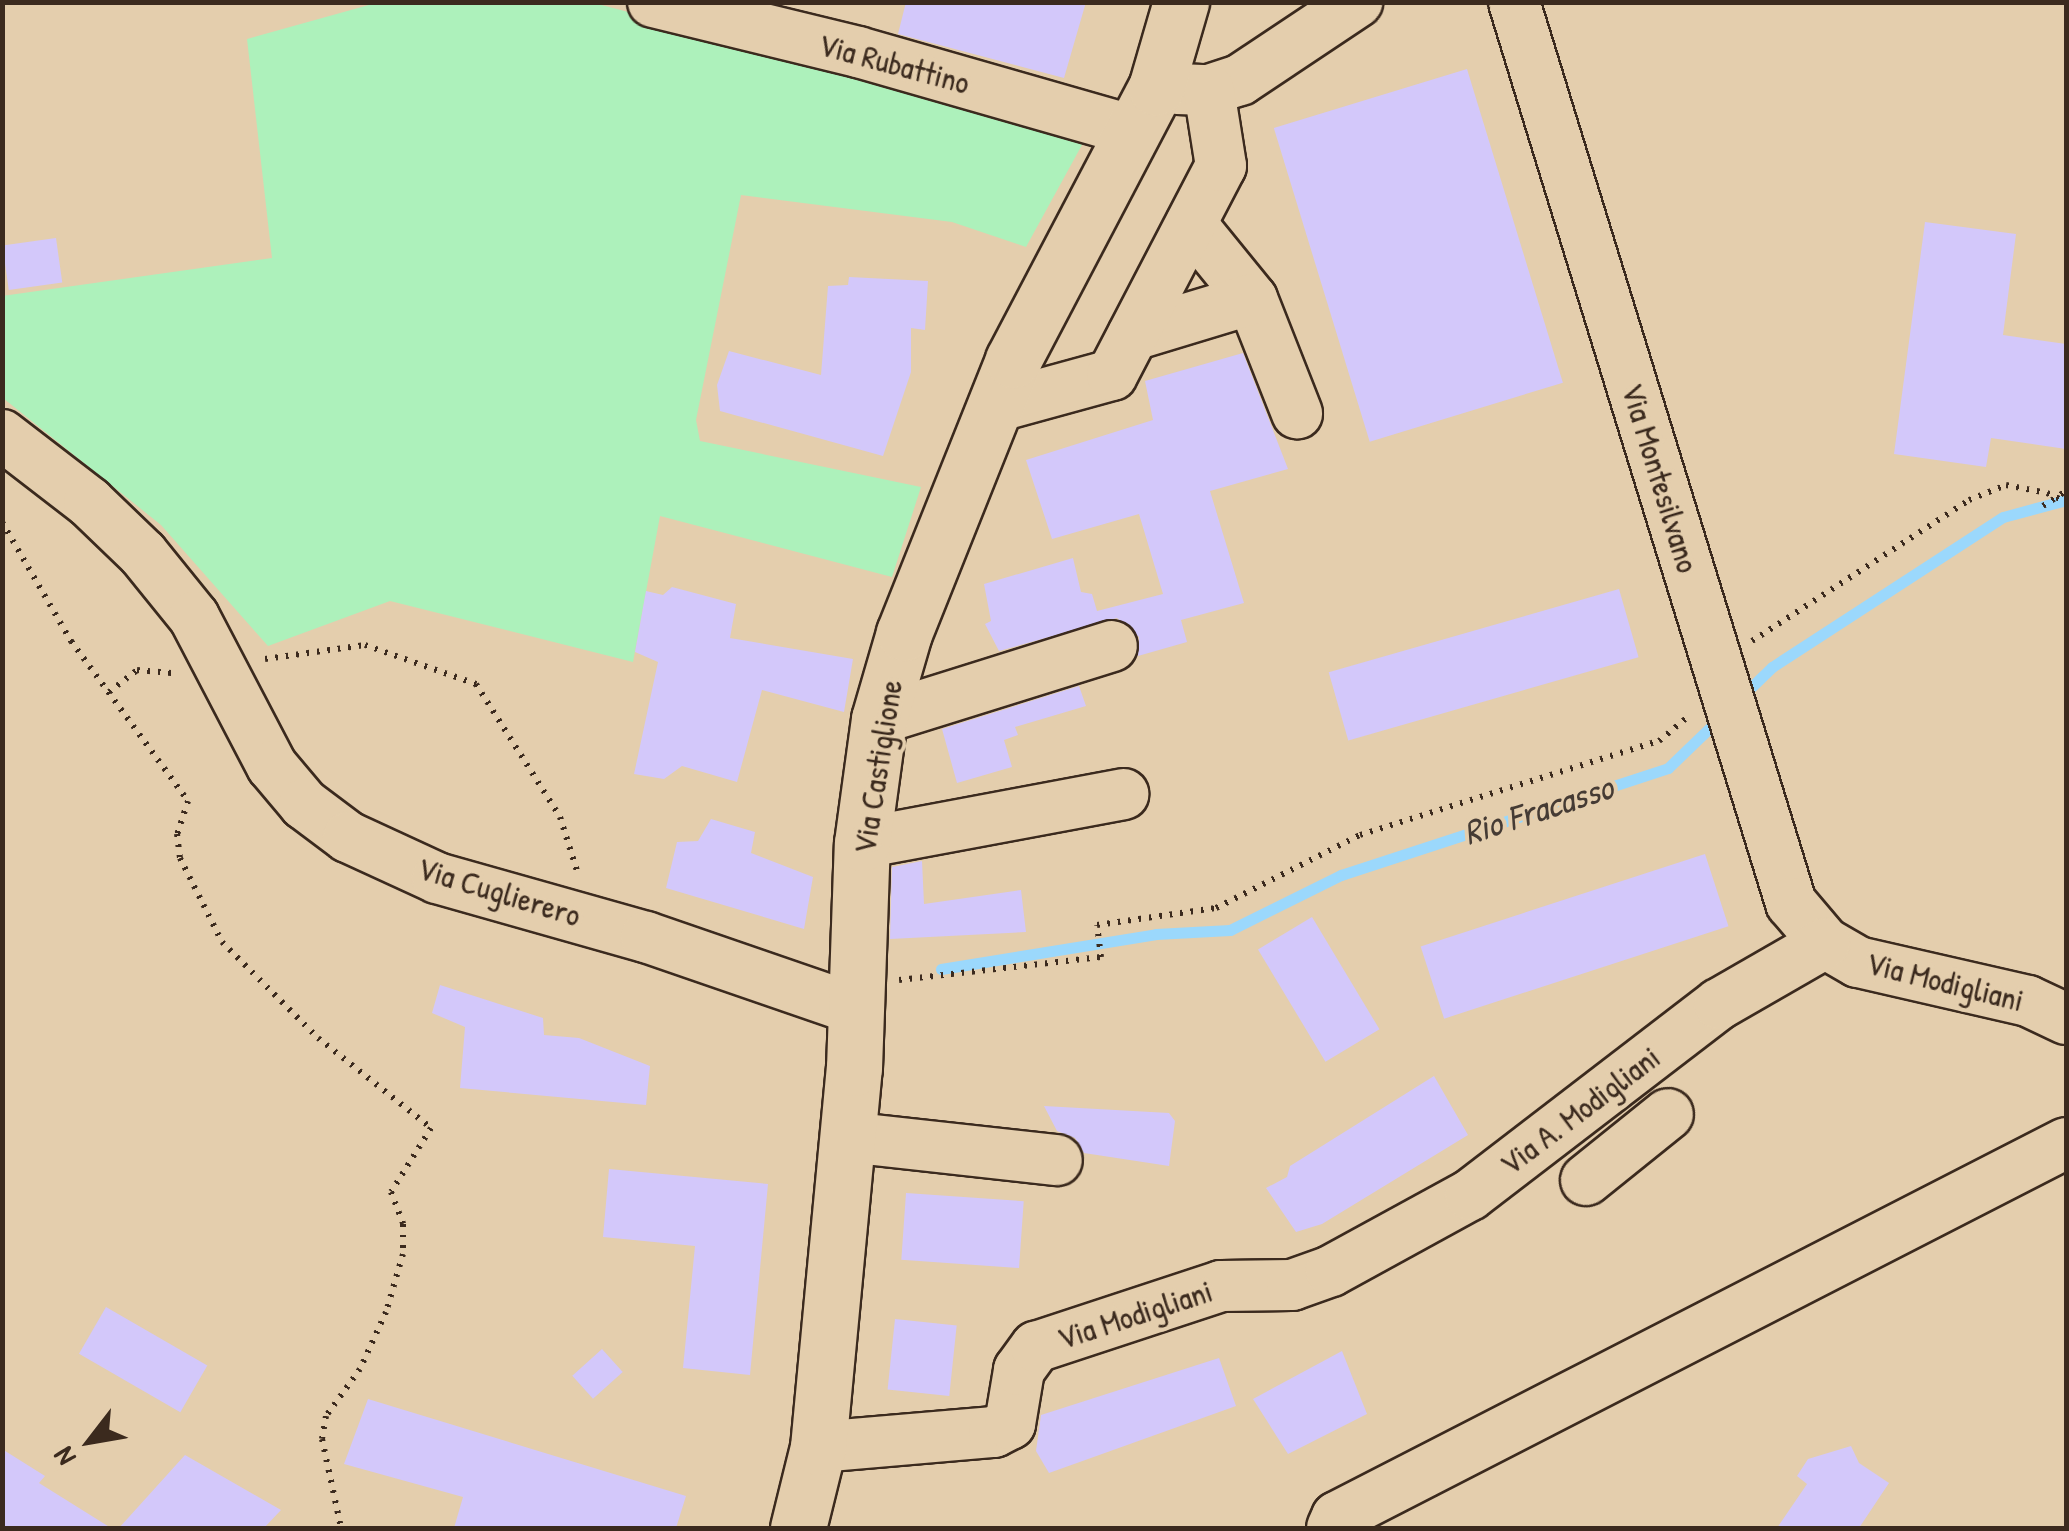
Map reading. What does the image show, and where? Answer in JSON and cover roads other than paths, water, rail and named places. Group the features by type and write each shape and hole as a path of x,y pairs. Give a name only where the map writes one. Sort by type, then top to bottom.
{"main road":[{"name":"Via Castiglione","path":"798,1528 818,1446 858,1010 862,843 880,719 904,633 994,407 1166,103 1181,2"}],"street":[{"name":"Via Rubattino","path":"654,2 858,52 1166,103"},
{"path":"994,407 1112,375 1221,166 1166,103 1293,49 1358,2"},
{"name":"Via Montesilvano","path":"1514,2 1791,903 1826,943"},
{"path":"1191,224 1252,299 1297,413"},
{"path":"1133,336 1252,299"},
{"name":"Via Cuglierero","path":"2,434 89,502 142,554 194,617 272,766 304,804 348,837 437,878 646,937 858,1010"},
{"path":"880,719 1112,646"},
{"path":"862,843 1122,794"},
{"name":"Via Modigliani","path":"1826,943 1858,962 2028,1001 2066,1019"},
{"name":"Via A. Modigliani","path":"1331,1272 1470,1196 1719,1004 1826,943"},
{"path":"1586,1180 1668,1114"},
{"path":"848,1138 1056,1160"},
{"path":"1332,1528 1337,1517 2066,1143"},
{"name":"Via Modigliani","path":"818,1446 994,1432 1010,1424 1020,1370 1036,1347 1221,1286 1292,1285 1331,1272"}],"waterway":[{"name":"Rio Fracasso","path":"1740,698 1772,667 2003,517 2066,500"},
{"name":"Rio Fracasso","path":"941,969 1156,934 1230,930 1341,875 1668,768 1720,718"}]}
